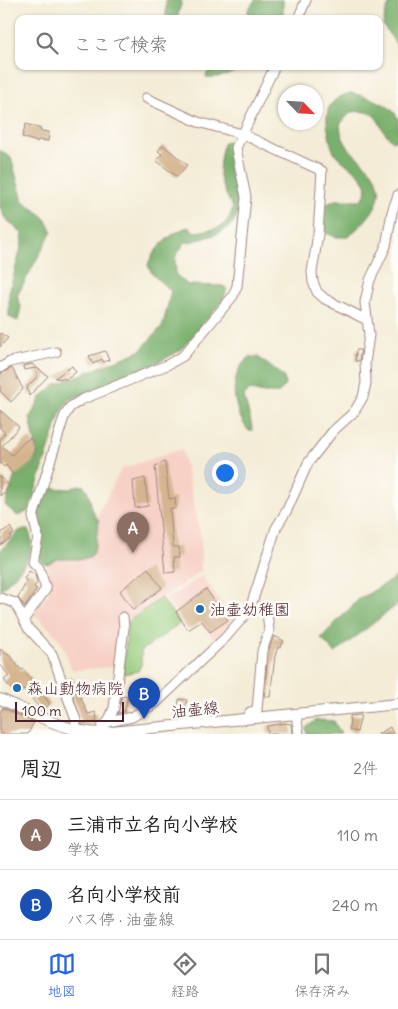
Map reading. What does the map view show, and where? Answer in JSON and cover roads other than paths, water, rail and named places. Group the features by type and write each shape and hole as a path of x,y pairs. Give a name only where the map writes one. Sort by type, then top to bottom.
{"main road":[{"name":"油壷線","path":"0,699 76,730 101,733 398,704"}],"street":[{"path":"300,15 306,0"},
{"path":"24,619 46,589 39,568 32,562 38,537 33,517 64,417 70,407 81,400 167,365 183,356 234,296 237,286 246,197 236,148 273,70"},
{"path":"146,98 198,122 242,134 322,170 318,234 312,272 313,282 317,292 325,299 365,319"},
{"path":"108,722 132,717 156,703 226,637 250,609 276,528 287,510 308,463 333,431 354,412 363,397 366,383 365,363 369,335 365,319 367,289 386,246 392,212 398,195"},
{"path":"0,368 10,362 56,352"},
{"path":"0,598 15,603 28,628 54,659 76,720 76,730"},
{"path":"245,719 250,712 257,710 262,651 269,631 267,612"},
{"path":"101,733 102,727 108,722 114,708 124,628 123,616"},
{"path":"296,714 299,734"}],"place":[{"name":"三浦市立名向小学校","path":"133,553"},
{"name":"油壷幼稚園","path":"200,609"},
{"name":"森山動物病院","path":"17,688"},
{"name":"名向小学校前","path":"144,719"}]}
